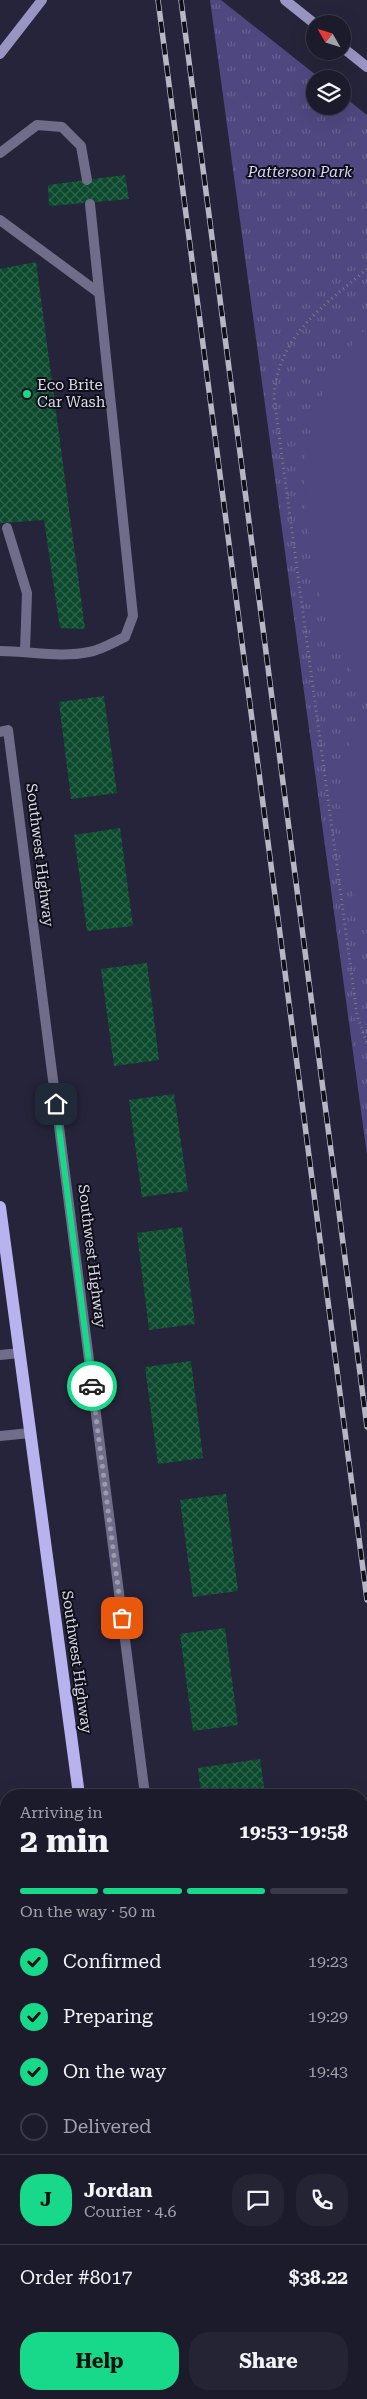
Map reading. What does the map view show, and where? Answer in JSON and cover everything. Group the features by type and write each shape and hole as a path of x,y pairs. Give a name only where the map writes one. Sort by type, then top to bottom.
{"main road":[{"path":"0,54 42,0"},
{"path":"285,0 306,17"},
{"path":"351,54 367,67"},
{"name":"Southwest Highway","path":"0,1206 78,1789"}],"street":[{"path":"0,153 37,125 62,127 81,146 87,180"},
{"path":"0,651 24,651 61,655 90,652 125,637 133,616 90,204"},
{"path":"0,220 99,293"},
{"path":"7,528 27,593 24,651"},
{"name":"Southwest Highway","path":"0,732 8,730 144,1789"},
{"path":"0,1355 20,1353"},
{"path":"0,1436 30,1433"}],"path":[{"path":"367,269 311,316 291,342 281,361 275,380 274,397 357,1016 367,1044"}],"green space":[{"name":"Patterson Park","path":"210,0 221,0 310,70 306,70 306,115 351,115 351,102 367,115 367,1155"},
{"path":"367,328 367,693 335,641 322,603 313,564 304,483 308,441 321,400 341,361"},
{"path":"359,712 367,714 367,934 347,868 340,816 344,766"}],"building":[{"path":"125,175 129,199 49,206 48,185"},
{"name":"Eco Brite Car Wash","path":"36,262 85,629 60,628 44,520 0,523 0,269"},
{"path":"104,696 117,793 71,799 59,702"},
{"path":"120,828 133,926 87,931 74,835"},
{"path":"147,963 159,1060 114,1066 101,969"},
{"path":"174,1094 188,1191 142,1197 129,1100"},
{"path":"182,1227 195,1324 149,1330 137,1233"},
{"path":"191,1361 203,1458 158,1464 145,1367"},
{"path":"226,1494 238,1591 193,1597 180,1500"},
{"path":"225,1628 238,1725 193,1731 180,1634"},
{"path":"260,1759 264,1789 200,1789 198,1768"}],"railway":[{"path":"158,0 367,1600"},
{"path":"181,0 367,1427"}],"way so far":[{"path":"92,1386 122,1618"}],"place":[{"name":"Eco Brite Car Wash","path":"27,394"}],"route":[{"path":"56,1104 92,1386"}]}
